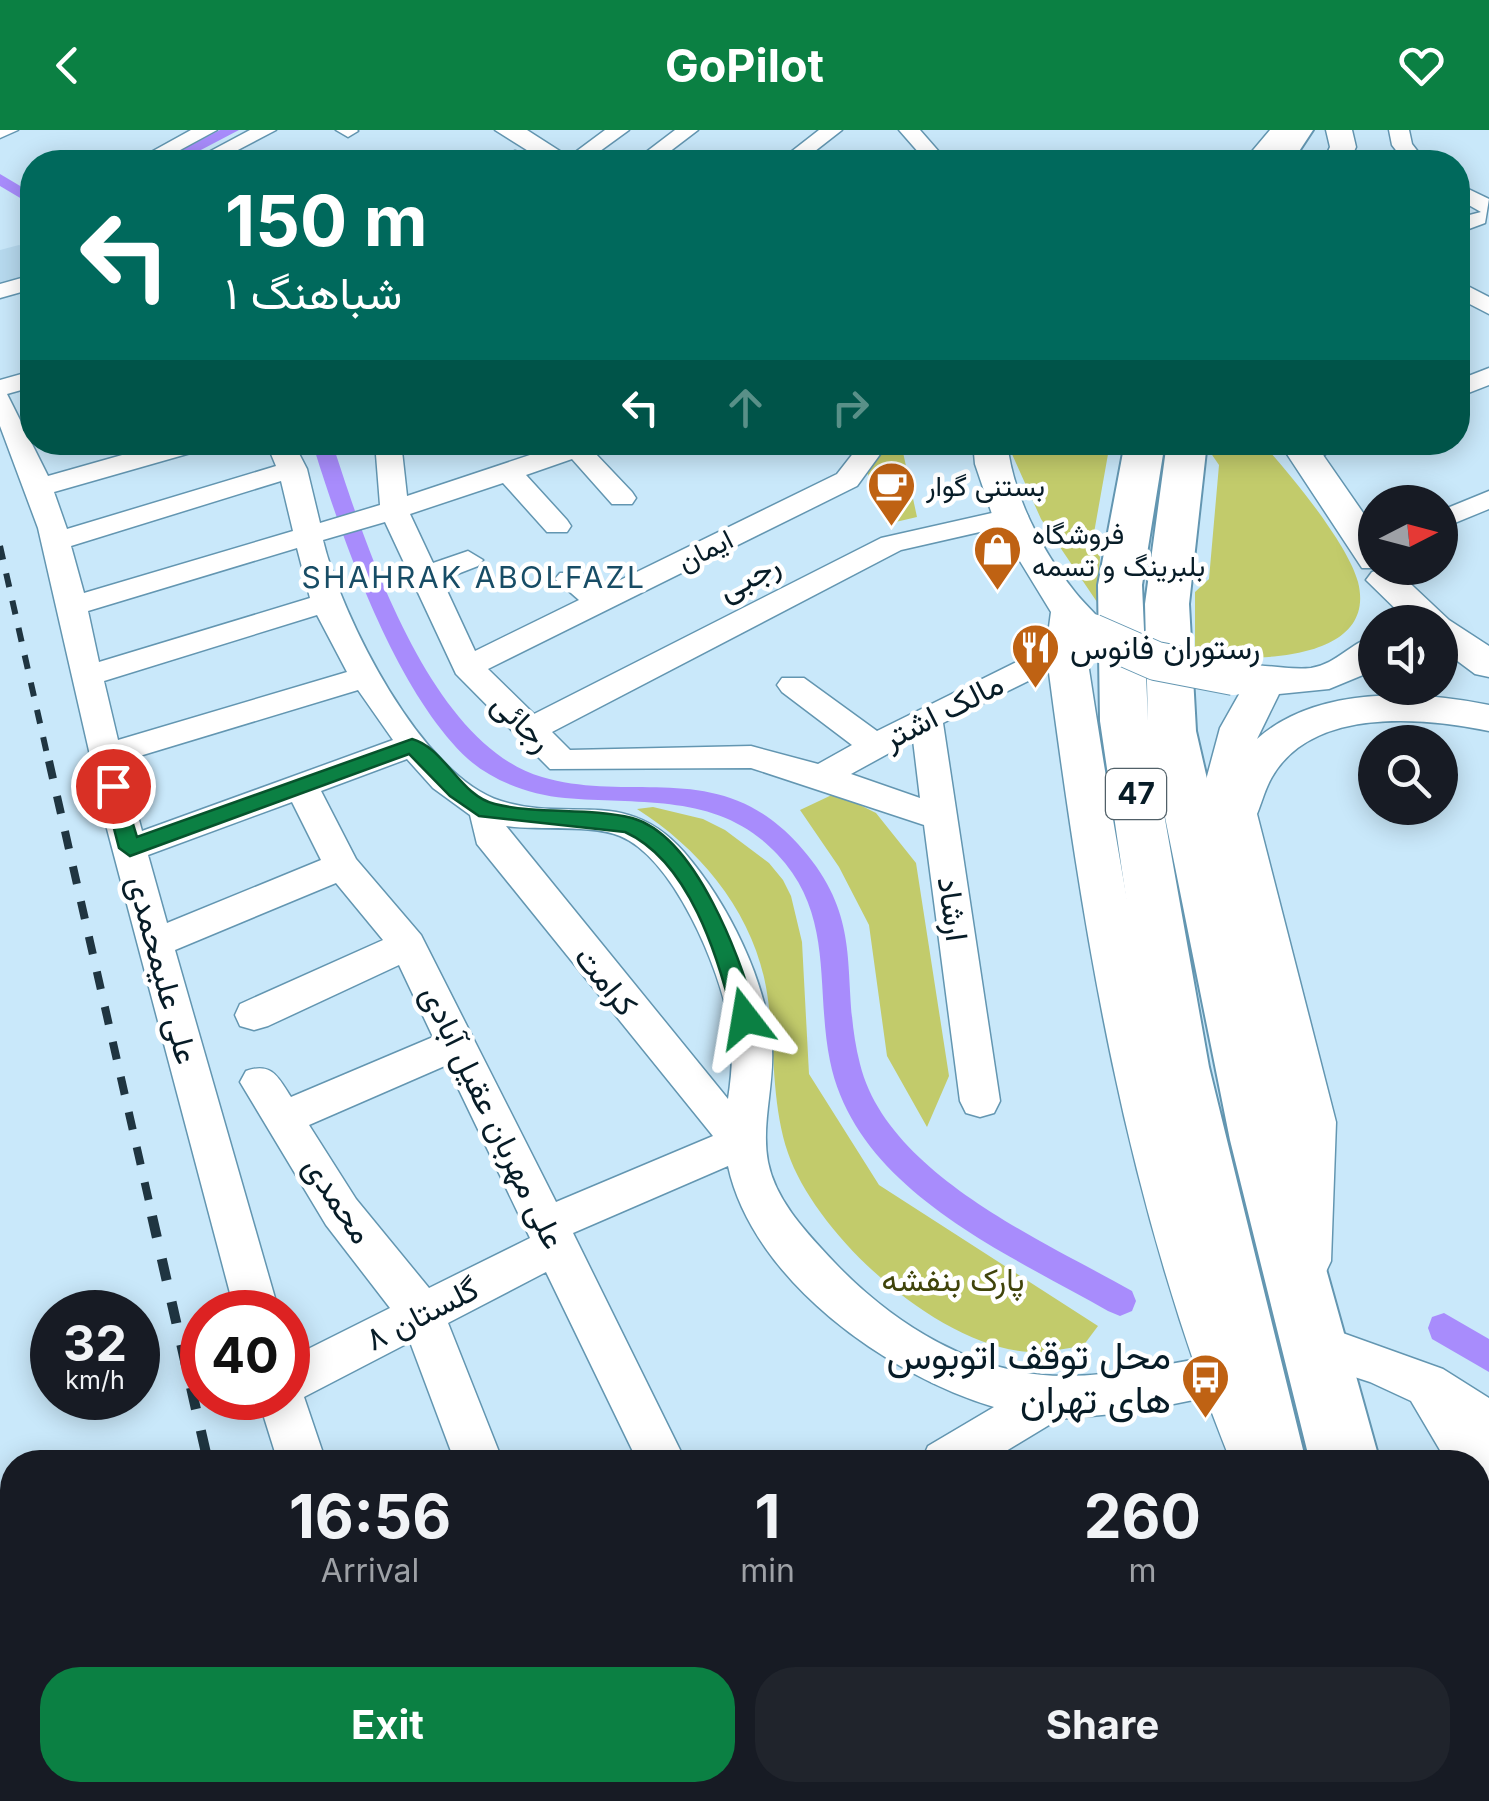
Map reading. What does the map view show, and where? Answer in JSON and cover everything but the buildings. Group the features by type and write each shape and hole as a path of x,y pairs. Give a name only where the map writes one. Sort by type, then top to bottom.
{"highway":[{"name":"47","path":"1142,455 1120,584 1124,721 1196,1145 1268,1450"},
{"name":"47","path":"1185,455 1167,604 1172,731 1260,1140 1342,1450"}],"main road":[{"path":"992,455 996,480 1075,632 1126,1037 1179,1246 1222,1376 1256,1450"},
{"path":"1316,455 1358,529"},
{"path":"1398,585 1416,605"},
{"path":"1075,632 1156,661 1250,679 1358,676"},
{"path":"1250,679 1226,780 1310,1122 1307,1319"},
{"path":"1458,691 1489,702"},
{"path":"1233,820 1256,766 1277,745 1302,729 1335,717 1391,708 1456,710 1489,718"}],"street":[{"path":"0,132 8,130"},
{"path":"167,150 207,130"},
{"path":"590,150 619,130"},
{"path":"660,150 688,130"},
{"path":"804,150 832,130"},
{"path":"225,150 258,134"},
{"name":"علی علیمحمدی","path":"0,400 20,427"},
{"name":"علی علیمحمدی","path":"32,455 104,755 251,1290"},
{"path":"40,487 153,455"},
{"path":"286,455 316,532 326,603 366,677 412,746 458,791 487,810 628,825 647,833 685,874 730,961 752,1046 744,1141 751,1177 767,1216 823,1281 924,1359 970,1378 1054,1398 1222,1376"},
{"name":"رجائی","path":"387,455 383,513 424,578 467,667 527,731 562,760 751,757 822,776 940,818"},
{"path":"70,607 383,513 556,455"},
{"path":"589,455 622,498"},
{"name":"ایمان","path":"467,667 847,480 866,455"},
{"path":"54,542 293,469"},
{"path":"508,472 557,526"},
{"path":"1458,513 1489,498"},
{"name":"رجبی","path":"527,731 891,544 1014,516"},
{"path":"424,578 468,560"},
{"path":"570,580 601,602"},
{"path":"86,676 326,603"},
{"name":"مالک اشتر","path":"822,776 1075,632"},
{"path":"104,755 366,677"},
{"path":"793,686 875,746"},
{"name":"ارشاد","path":"926,718 980,1100"},
{"path":"130,848 412,746"},
{"name":"علی مهربان عقیل آبادی","path":"300,786 342,866 408,945 656,1450"},
{"name":"کرامت","path":"487,810 489,834 703,1099 744,1141"},
{"path":"155,942 342,866"},
{"path":"254,1015 408,945"},
{"path":"283,1118 458,1043"},
{"name":"محمدی","path":"260,1082 341,1212 422,1314 473,1450"},
{"name":"گلستان ۸","path":"310,1371 422,1314 552,1235 744,1141"},
{"path":"1307,1319 1375,1360 1426,1382 1489,1424"},
{"path":"1426,1382 1437,1412 1465,1450"},
{"path":"965,1450 1054,1398"},
{"path":"288,1420 298,1450"}],"shaded area":[{"path":"20,245 20,281 0,287 0,250"}],"green space":[{"path":"874,455 904,455 917,517 887,524 865,466"},
{"path":"1012,455 1108,455 1092,544 1100,557 1097,602 1041,519"},
{"path":"1212,455 1272,455 1343,548 1358,582 1358,611 1348,629 1328,643 1302,652 1243,658 1195,654 1195,592 1209,579 1219,465"},
{"path":"836,793 876,813 916,863 949,1076 927,1127 887,1056 869,925 839,867 800,810"},
{"name":"پارک بنفشه","path":"653,807 703,819 725,830 769,863 783,880 802,942 809,1074 879,1185 1098,1326 1083,1346 1030,1352 995,1345 958,1331 886,1282 825,1219 803,1185 782,1133 766,987 749,933 720,884 702,863 637,809"}],"waterway":[{"path":"191,150 232,130"},
{"path":"0,179 20,192"},
{"path":"326,455 365,561 407,651 429,692 476,752 506,772 542,786 697,799 722,805 769,831 803,867 824,907 836,951 845,1065 868,1115 894,1151 926,1182 963,1209 1120,1301"},
{"path":"1444,1328 1489,1357"}],"railway":[{"path":"0,546 49,763"},
{"path":"49,761 153,1219"},
{"path":"152,1216 205,1450"}],"place":[{"name":"بستنی گوار","path":"891,528"},
{"name":"فروشگاه بلبرینگ و تسمه","path":"997,592"},
{"name":"رستوران فانوس","path":"1035,690"},
{"name":"محل توقف اتوبوس های تهران","path":"1206,1420"}],"district":[{"name":"SHAHRAK ABOLFAZL","path":"474,578"}],"route":[{"path":"113,786 130,848 412,746 458,791 487,810 532,818 606,820 628,825 647,833 685,874 730,961 745,1018"}]}
